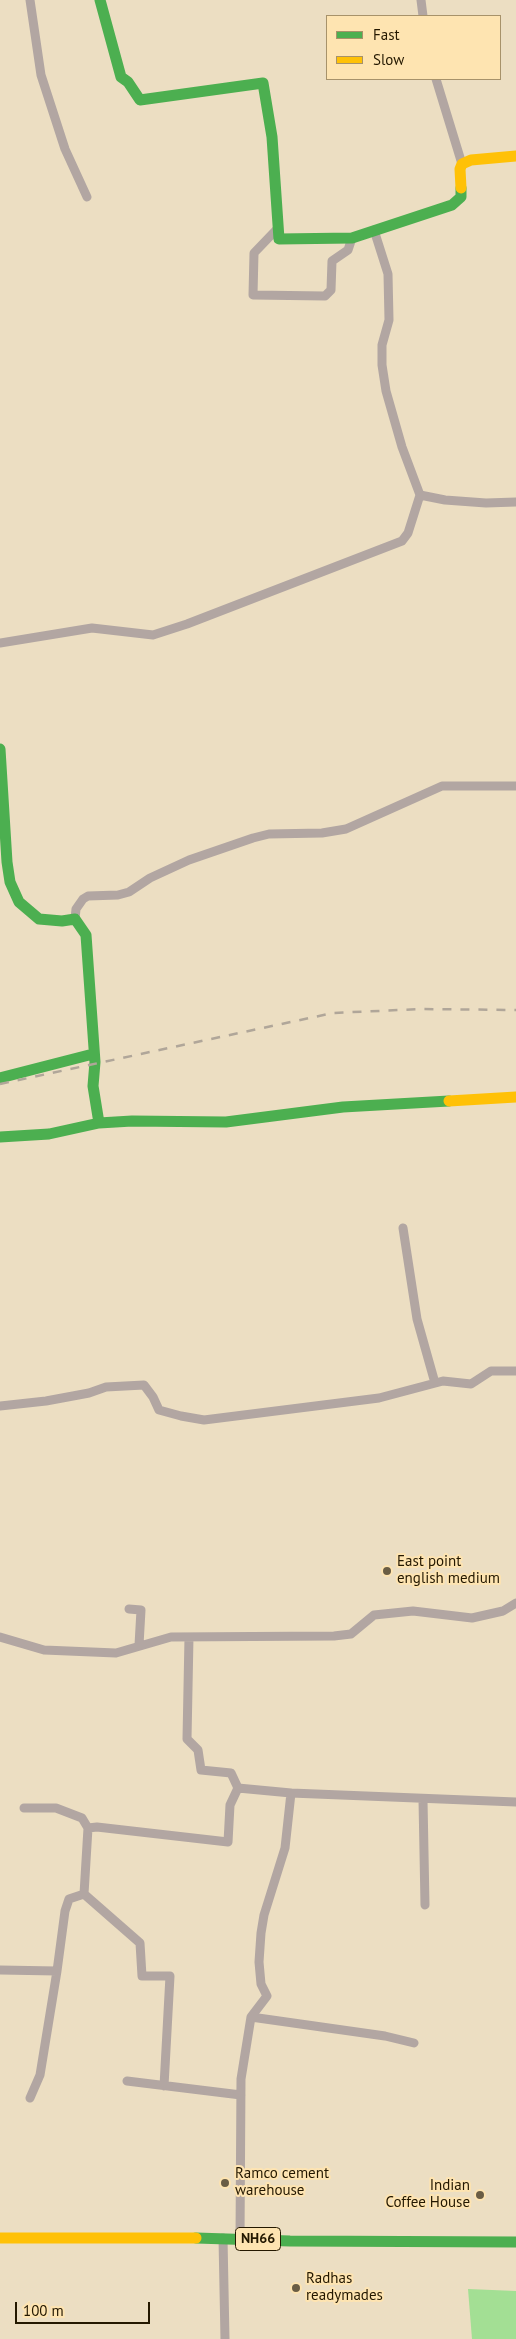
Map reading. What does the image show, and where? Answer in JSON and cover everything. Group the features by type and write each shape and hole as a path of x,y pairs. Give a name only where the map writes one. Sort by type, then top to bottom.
{"main road":[{"path":"100,0 121,77 128,82 140,100 263,83 272,136 279,239 352,238 458,202 461,197 460,169 462,164 471,160 516,156"},
{"path":"0,749 10,882 19,902 39,919 62,921 75,918 86,935 93,1086 99,1123"},
{"path":"0,1078 93,1054"},
{"path":"0,1137 49,1134 99,1123 132,1121 226,1122 343,1107 516,1098"},
{"name":"NH66","path":"0,2238 223,2238 516,2242"}],"street":[{"path":"30,0 41,75 64,149 87,197"},
{"path":"421,0 423,15"},
{"path":"436,80 462,164"},
{"path":"278,228 254,253 253,295 325,296 331,290 332,261 348,250 352,238"},
{"path":"0,643 92,628 153,634 187,624 402,541 408,533 420,495 402,447 385,382 382,345 389,320 388,274 374,230"},
{"path":"420,495 445,500 486,503 516,502"},
{"path":"75,918 76,909 83,899 88,896 118,895 129,892 150,878 189,860 253,838 269,834 322,833 346,829 442,786 516,786"},
{"path":"403,1228 417,1319 436,1383"},
{"path":"0,1406 46,1401 88,1393 106,1387 144,1385 153,1397 159,1410 204,1420 378,1398 443,1381 471,1384 491,1371 516,1371"},
{"path":"0,1637 44,1650 116,1653 171,1637 334,1636 351,1634 374,1615 413,1611 472,1618 503,1611 516,1603"},
{"path":"129,1608 141,1610 140,1645"},
{"path":"88,1828 97,1827 228,1842 230,1806 238,1788 231,1773 201,1770 198,1750 187,1739 189,1637"},
{"path":"238,1788 291,1793 423,1800 516,1802"},
{"path":"240,2239 241,2079 251,2017 267,1996 261,1984 259,1962 261,1933 264,1915 285,1848 291,1793"},
{"path":"423,1800 425,1905"},
{"path":"24,1808 56,1808 82,1818 88,1828 84,1894"},
{"path":"30,2098 40,2075 44,2040 52,2008 65,1912 69,1899 84,1894"},
{"path":"84,1894 140,1943 142,1976 170,1976 164,2086"},
{"path":"0,1970 57,1971"},
{"path":"251,2017 385,2036 414,2043"},
{"path":"127,2081 241,2095"},
{"path":"223,2238 224,2339"}],"shaded area":[{"path":"468,2289 516,2291 516,2339 472,2339"}],"railway":[{"path":"0,1084 333,1013 421,1009 516,1010"}],"traffic: fast":[{"path":"100,0 121,77 128,82 140,100 263,83 272,137 279,239 352,238 452,205 461,197 461,188"},
{"path":"0,749 7,862 10,882 19,902 39,919 62,921 75,919 86,935 95,1062 93,1086 99,1123"},
{"path":"0,1078 93,1054"},
{"path":"0,1137 49,1134 99,1123 132,1121 226,1122 343,1107 449,1101"},
{"path":"196,2238 290,2241 516,2242"}],"traffic: slow":[{"path":"461,188 460,169 462,164 471,160 516,156"},
{"path":"449,1101 516,1097"},
{"path":"0,2238 196,2238"}],"place":[{"name":"East point english medium","path":"387,1571"},
{"name":"Ramco cement warehouse","path":"225,2183"},
{"name":"Indian Coffee House","path":"480,2195"},
{"name":"Radhas readymades","path":"296,2288"}]}
